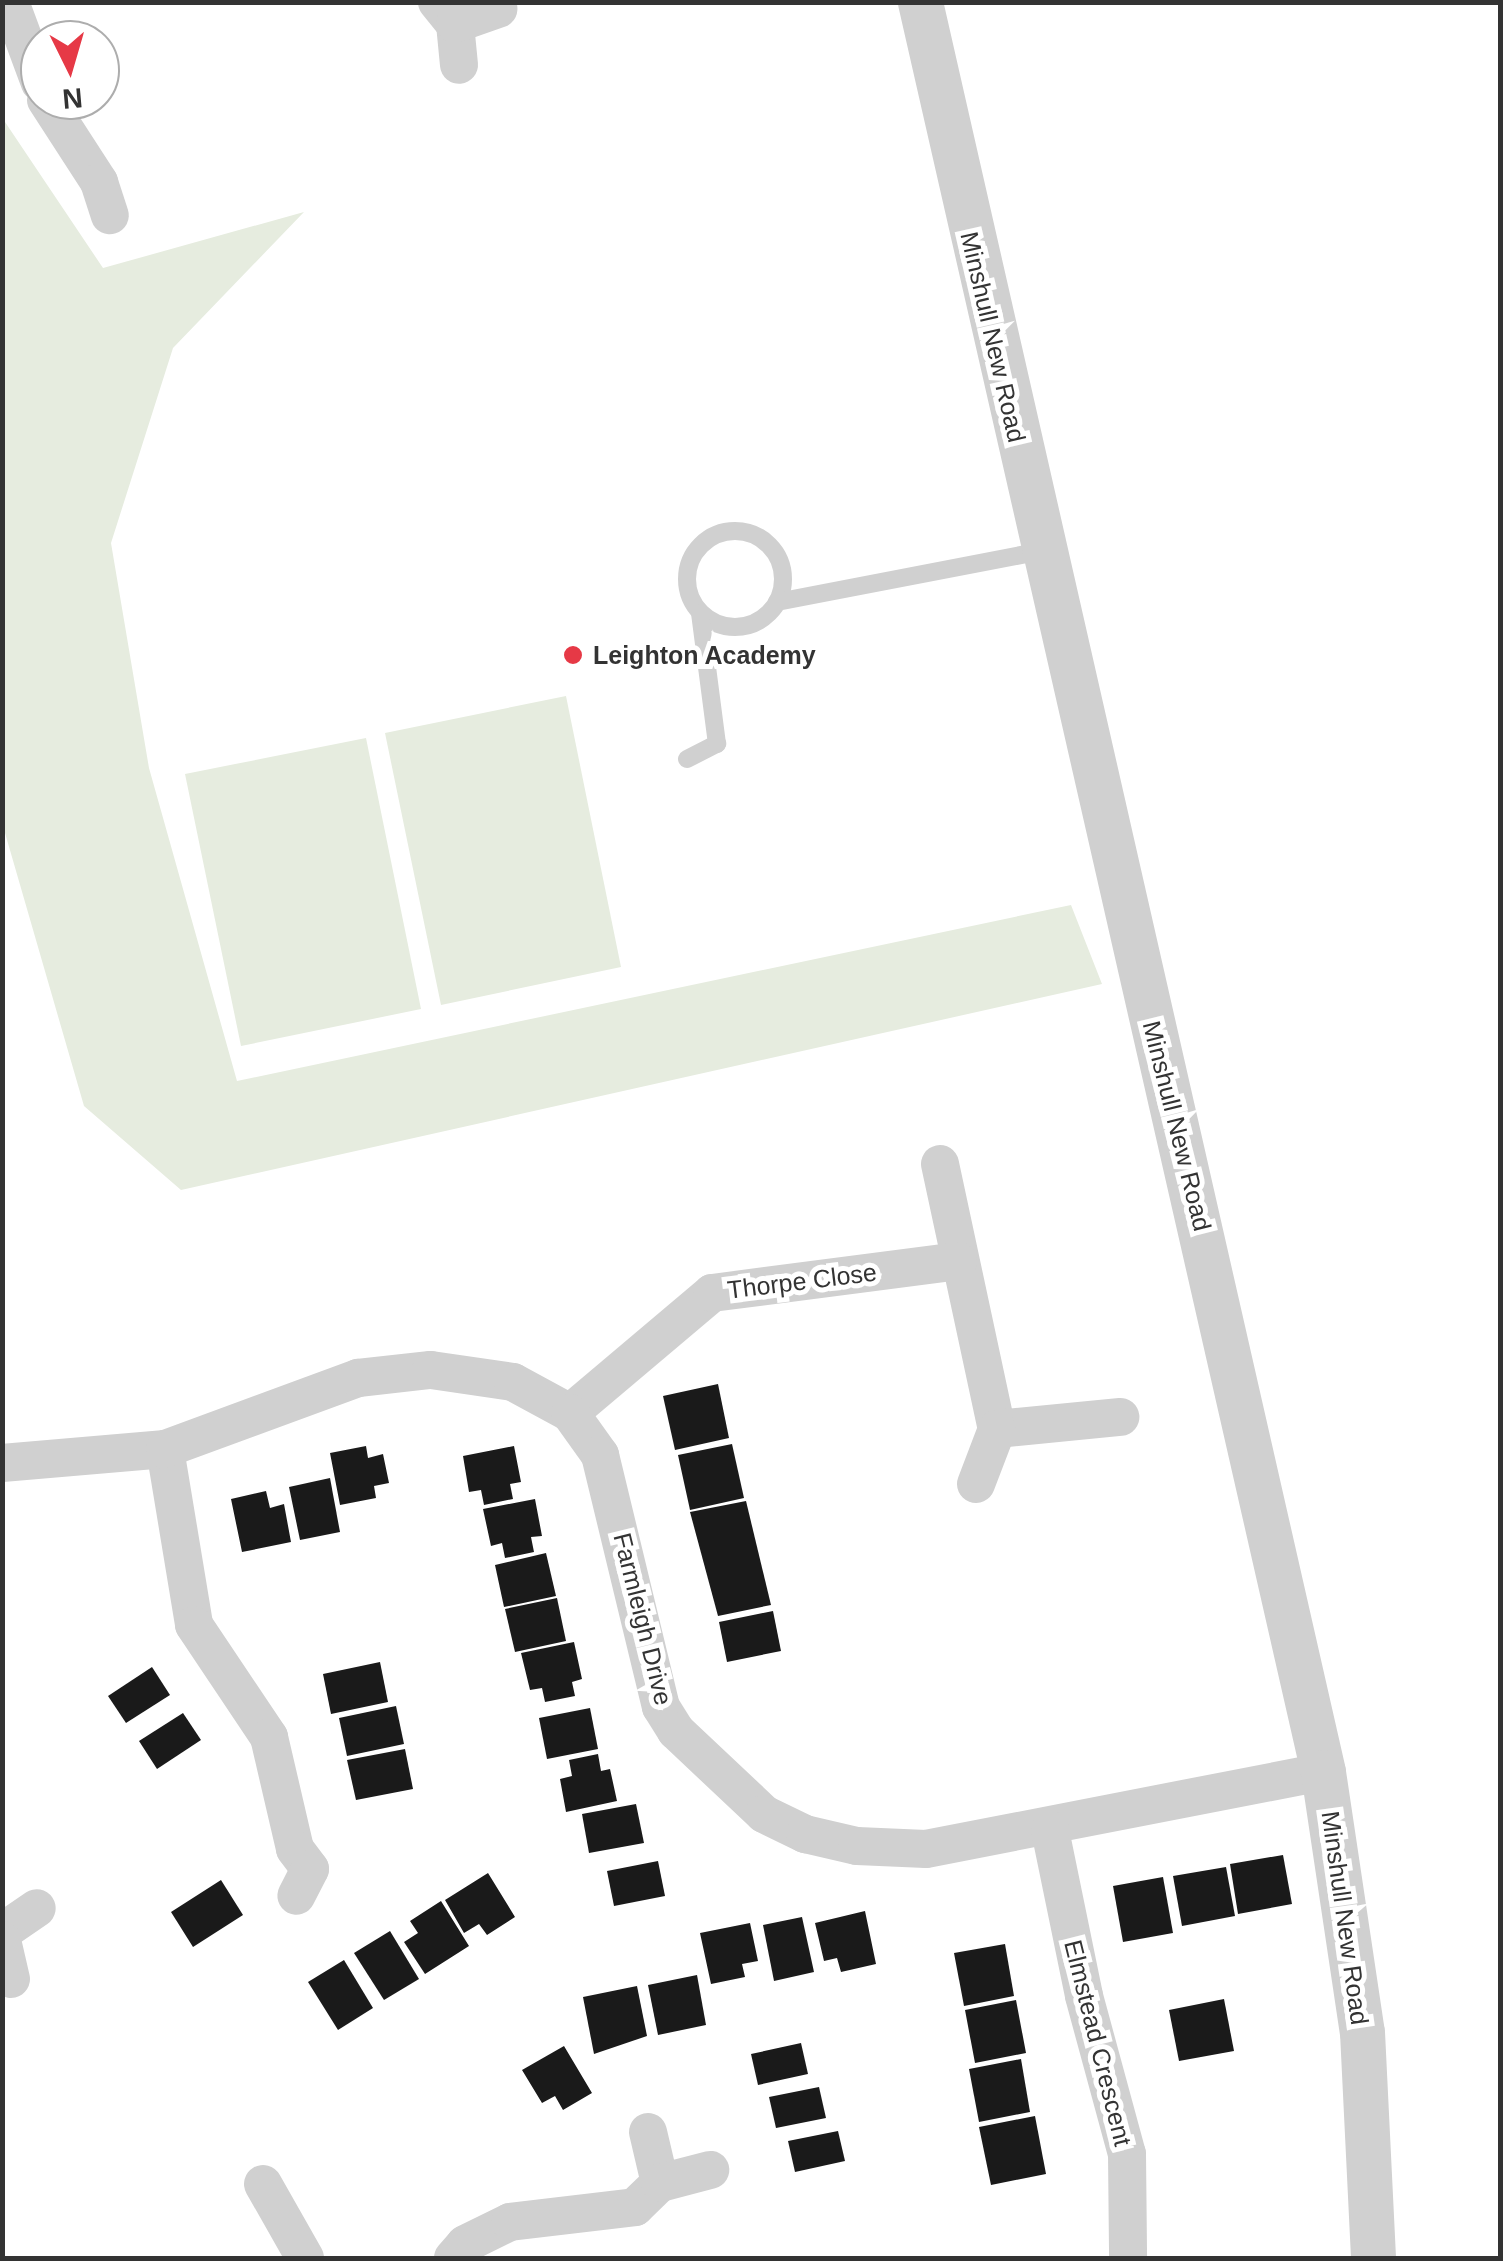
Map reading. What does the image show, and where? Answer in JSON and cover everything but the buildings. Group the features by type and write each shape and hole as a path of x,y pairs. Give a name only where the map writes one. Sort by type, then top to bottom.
{"street":[{"path":"10,2 20,29"},
{"name":"Minshull New Road","path":"920,2 1323,1772 1362,2032 1372,2258"},
{"path":"459,64 446,13 498,9"},
{"path":"59,120 98,182 110,214"},
{"path":"940,1164 997,1429 976,1484"},
{"name":"Thorpe Close","path":"570,1413 712,1293 958,1261"},
{"name":"Farmleigh Drive","path":"2,1463 165,1449 358,1378 431,1370 513,1382 570,1413 600,1454 611,1484 661,1707 724,1780 764,1814 805,1834 857,1846 926,1850 1050,1830 1323,1772"},
{"path":"997,1429 1120,1418"},
{"path":"165,1449 194,1626 269,1737 295,1849 316,1873"},
{"name":"Elmstead Crescent","path":"1050,1830 1084,1996 1127,2154 1128,2258"},
{"path":"2,1932 37,1908"},
{"path":"2,1940 12,1979"},
{"path":"648,2132 660,2183"},
{"path":"454,2258 465,2244 510,2222 635,2207 660,2183 710,2170"},
{"path":"263,2184 303,2258"}],"lane":[{"path":"686,759 717,744 700,613 691,600 688,567 705,541 736,530 766,542 782,570 777,602"},
{"path":"700,613 742,626 777,602 1042,551"}],"shaded area":[{"path":"3,119 103,268 304,212 173,348 111,543 149,768 237,1081 1071,905 1102,984 181,1190 84,1106 3,826"},
{"path":"566,696 621,967 441,1005 385,733"},
{"path":"366,738 421,1009 241,1046 185,774"}],"place":[{"name":"Leighton Academy","path":"573,655"}]}
